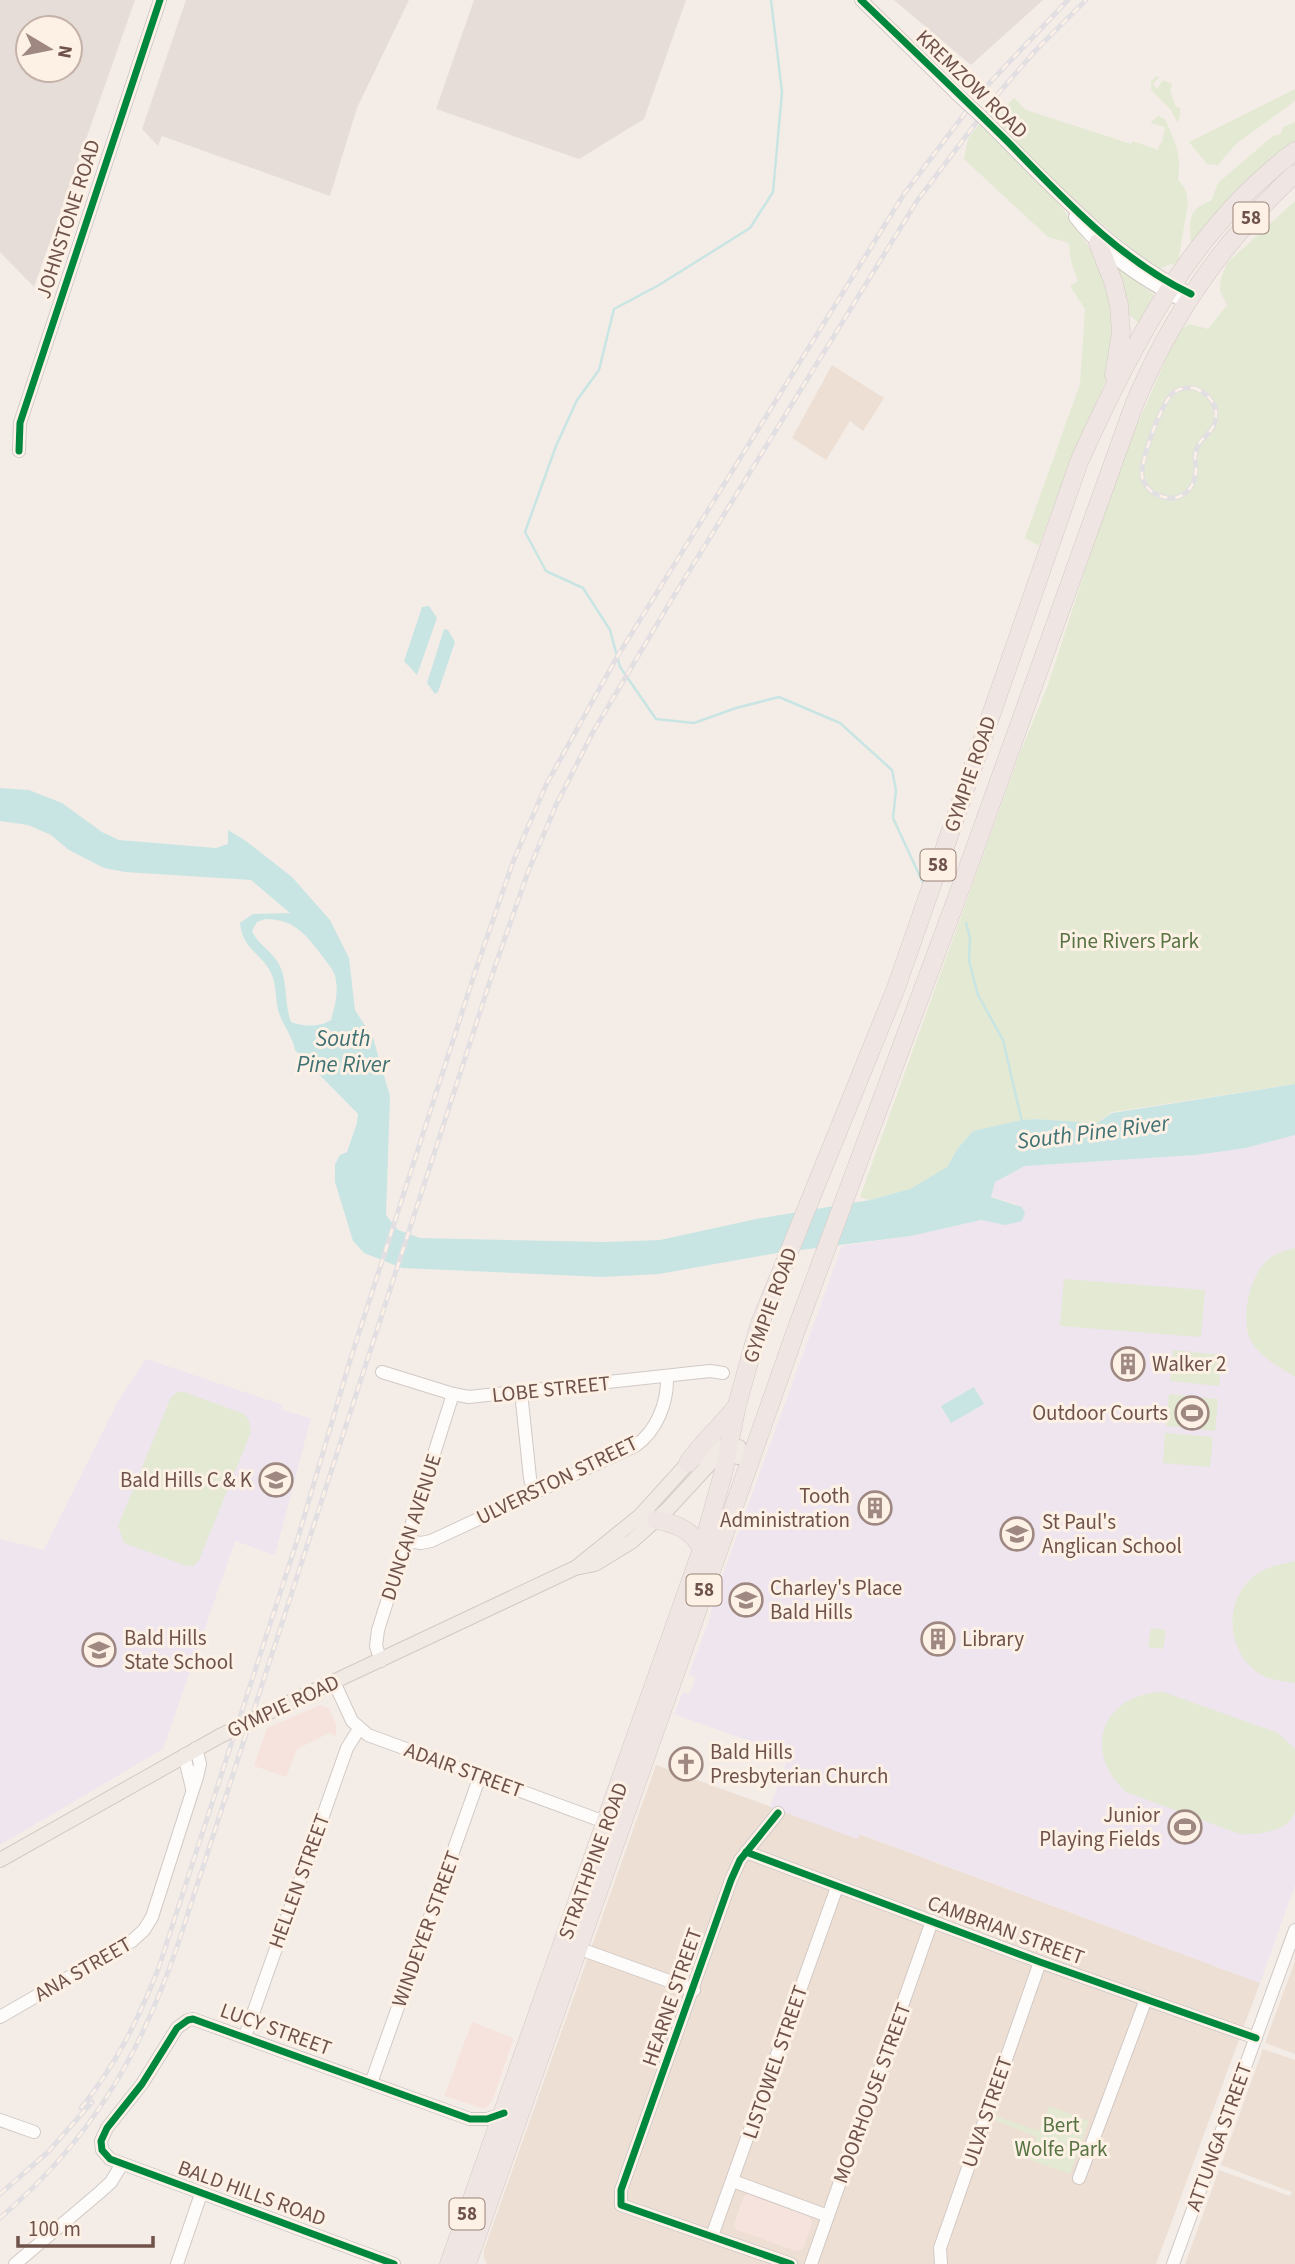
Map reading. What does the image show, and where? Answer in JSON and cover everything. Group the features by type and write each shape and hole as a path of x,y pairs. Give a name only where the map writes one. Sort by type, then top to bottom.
{"highway":[{"name":"GYMPIE ROAD","path":"728,1450 737,1405 765,1311 895,988 1075,472 1111,395 1169,288 1199,246 1236,204 1295,151"},
{"name":"GYMPIE ROAD","path":"752,1455 965,876 1134,405 1188,298 1233,237 1295,174"},
{"path":"1098,243 1114,284 1120,317 1120,351 1111,395"},
{"path":"688,1463 737,1405"},
{"name":"STRATHPINE ROAD","path":"467,2264 702,1549 728,1450"},
{"name":"STRATHPINE ROAD","path":"613,1825 752,1455"},
{"path":"656,1520 688,1531 702,1549"},
{"name":"STRATHPINE ROAD","path":"449,2264 503,2113 571,1946"}],"main road":[{"name":"GYMPIE ROAD","path":"0,1860 190,1751 575,1568 640,1516 688,1463 712,1447 728,1450"},
{"path":"728,1450 752,1455"},
{"name":"GYMPIE ROAD","path":"575,1568 595,1564 631,1542 656,1520 706,1465 728,1450"}],"street":[{"name":"JOHNSTONE ROAD","path":"19,451 20,423 160,0"},
{"name":"KREMZOW ROAD","path":"861,0 1058,194 1169,288"},
{"name":"KREMZOW ROAD","path":"1058,194 1098,243 1122,264 1188,298"},
{"name":"LOBE STREET","path":"382,1372 453,1394 478,1397 710,1371 723,1373"},
{"name":"ULVERSTON STREET","path":"406,1541 431,1541 641,1442 649,1434 660,1414 667,1390 667,1376"},
{"path":"521,1392 534,1493"},
{"name":"DUNCAN AVENUE","path":"381,1661 376,1635 453,1394"},
{"path":"334,1682 348,1716 359,1729"},
{"name":"ADAIR STREET","path":"359,1729 372,1737 613,1825"},
{"name":"HELLEN STREET","path":"244,2036 347,1748 359,1729"},
{"name":"ANA STREET","path":"0,2017 132,1941 144,1930 152,1917 192,1788 190,1751"},
{"name":"WINDEYER STREET","path":"371,2082 480,1776"},
{"name":"HEARNE STREET","path":"712,2236 621,2204 621,2190 731,1880 746,1852 778,1813"},
{"name":"CAMBRIAN STREET","path":"746,1852 1040,1962 1256,2038"},
{"name":"LISTOWEL STREET","path":"712,2236 837,1887"},
{"name":"MOORHOUSE STREET","path":"811,2264 932,1922"},
{"name":"ATTUNGA STREET","path":"1172,2264 1295,1930"},
{"path":"571,1946 694,1990"},
{"name":"ULVA STREET","path":"941,2264 940,2248 1040,1962"},
{"path":"1079,2178 1146,1999"},
{"name":"LUCY STREET","path":"102,2150 101,2141 107,2128 142,2084 174,2032 184,2022 196,2019 470,2119"},
{"path":"470,2119 487,2119 503,2113"},
{"path":"470,2119 486,2133 492,2148"},
{"path":"0,2120 34,2132"},
{"name":"BALD HILLS ROAD","path":"102,2150 110,2159 122,2164 394,2264"},
{"path":"15,2264 105,2187 122,2164"},
{"path":"733,2181 828,2216"},
{"path":"177,2264 201,2193"},
{"path":"712,2236 766,2260 791,2264"}],"shaded area":[{"path":"0,0 135,0 34,287 0,252"},
{"path":"186,0 409,0 357,108 330,196 162,136 158,146 142,129"},
{"path":"474,0 686,0 644,119 579,159 436,109"},
{"path":"894,0 1043,0 971,65"},
{"path":"832,365 884,398 863,431 850,421 826,460 792,438"},
{"name":"St Paul's Anglican School","path":"1295,1135 1295,1885 1260,1983 860,1834 857,1839 770,1807 789,1755 674,1714 683,1692 689,1695 696,1677 689,1674 710,1618 712,1605 842,1246 911,1236 981,1220 992,1221 1017,1204 991,1196 995,1182 1025,1166 1196,1155 1246,1148"},
{"name":"Bald Hills State School","path":"146,1359 283,1405 281,1410 311,1418 275,1555 235,1541 163,1749 0,1845 0,1539 44,1550 118,1401"},
{"path":"320,1705 329,1708 336,1724 336,1736 329,1733 297,1749 286,1777 254,1766 267,1728"},
{"path":"656,1765 857,1838 859,1834 1260,1983 1156,2264 487,2264 484,2250"},
{"path":"1295,1961 1295,2054 1265,2043"},
{"path":"472,2022 514,2038 492,2102 485,2109 444,2096"},
{"path":"1263,2049 1295,2060 1295,2264 1185,2264 1219,2170 1290,2196 1292,2192 1221,2165"},
{"path":"749,2194 809,2216 812,2223 803,2249 796,2251 737,2230 734,2225 744,2196"}],"green space":[{"path":"1159,77 1153,84 1157,89 1163,80 1172,84 1170,91 1176,107 1180,108 1177,122 1171,110 1151,90 1151,81"},
{"path":"1295,89 1295,101 1236,144 1218,165 1207,164 1189,142"},
{"path":"1014,98 1026,110 1158,150 1165,127 1150,123 1158,116 1165,119 1177,148 1178,179 1186,191 1188,203 1176,265 1171,264 1159,269 1151,265 1075,201 986,114 1003,109"},
{"path":"1295,122 1295,143 1191,245 1190,224 1193,213 1211,201 1218,183 1273,136 1281,134 1283,127"},
{"path":"980,123 1060,205 1100,263 1115,309 1110,371 1065,475 1039,546 1025,538 1080,384 1085,309 1070,286 1078,281 1071,261 1069,243 1048,237 964,159 968,139"},
{"name":"Pine Rivers Park","path":"1295,201 1295,1084 1112,1112 1097,1123 1035,1119 973,1131 958,1148 947,1167 932,1177 910,1189 870,1200 860,1197 1020,753 1048,685 1119,466 1178,332 1189,324 1208,329 1227,305 1220,291 1221,278 1227,263"},
{"path":"1115,264 1154,295 1139,323 1126,312"},
{"path":"1295,1248 1295,1377 1259,1351 1250,1339 1246,1319 1252,1285 1263,1265 1275,1255"},
{"path":"1064,1279 1205,1290 1201,1337 1060,1326"},
{"name":"Outdoor Courts","path":"1173,1350 1222,1355 1219,1386 1170,1381"},
{"path":"178,1392 244,1414 249,1421 251,1432 199,1560 194,1566 187,1566 124,1543 118,1526 171,1397"},
{"name":"Outdoor Courts","path":"1169,1394 1218,1399 1215,1431 1166,1426"},
{"name":"Outdoor Courts","path":"1165,1433 1213,1437 1210,1467 1163,1463"},
{"path":"1295,1561 1294,1683 1268,1678 1254,1670 1237,1646 1233,1617 1242,1590 1251,1579 1268,1568"},
{"path":"1151,1628 1166,1630 1163,1649 1148,1647"},
{"path":"1163,1692 1278,1733 1295,1749 1295,1812 1292,1819 1272,1831 1240,1834 1126,1792 1112,1776 1104,1759 1102,1743 1105,1727 1113,1714 1125,1703 1142,1695"},
{"name":"Bert Wolfe Park","path":"1049,2106 1089,2121 1070,2174 1030,2160 1037,2137 995,2120 996,2116 1039,2131"}],"water":[{"path":"429,606 437,618 417,675 404,661 422,607"},
{"path":"444,629 448,630 455,642 435,694 427,683"},
{"name":"South Pine River","path":"0,788 29,790 62,803 102,832 119,840 216,848 228,844 228,830 292,877 330,920 349,958 355,1010 373,1038 390,1096 386,1215 398,1230 420,1238 605,1242 660,1240 756,1219 870,1200 910,1189 947,1167 958,1148 973,1131 1035,1119 1097,1123 1112,1113 1295,1084 1295,1135 1246,1148 1196,1155 1025,1166 995,1182 991,1197 1022,1207 1025,1213 1022,1221 1005,1225 981,1220 911,1236 777,1253 659,1274 603,1277 402,1268 364,1253 353,1241 335,1182 335,1164 340,1155 347,1152 358,1114 295,1050 278,1011 270,970 249,947 242,932 240,923 253,914 290,913 251,880 125,872 104,868 69,850 51,835 28,825 0,821","holes":["275,920 299,930 333,971 337,993 331,1020 311,1026 291,1022 280,966 252,931 257,922"]},
{"path":"974,1387 984,1404 951,1423 941,1406"}],"waterway":[{"path":"771,0 782,92 773,192 750,228 659,285 614,309 599,370 577,400 556,446 525,532 546,571 583,588 610,630 620,667 656,719 694,723 779,697 840,723 892,770 896,790 893,818 923,883"},
{"path":"966,923 970,938 969,961 978,995 1003,1040 1022,1122"}],"railway":[{"path":"81,2108 126,2040 159,1967 297,1541 349,1364 475,972 513,862 546,785 617,657 904,194 981,92 1068,0"},
{"path":"0,2218 33,2188 61,2157 110,2092 148,2021 164,1982 491,978 528,872 556,805 593,732 672,599 917,201 997,95 1035,51 1086,0"},
{"path":"1194,388 1214,404 1214,423 1197,448 1196,472 1192,486 1178,497 1158,495 1144,482 1144,458 1158,418 1169,397 1179,390 1194,388"},
{"path":"0,2194 48,2152 92,2102"}],"cycle path":[{"path":"19,451 20,423 160,0"},
{"path":"861,0 1093,226 1139,263 1191,294"},
{"path":"778,1813 740,1860 731,1880 621,2190 621,2205 791,2264"},
{"path":"746,1852 1040,1962 1256,2038"},
{"path":"394,2264 110,2159 102,2150 101,2141 107,2128 142,2084 177,2028 193,2019 470,2119 487,2119 504,2113"}],"place":[{"name":"Walker 2","path":"1128,1364"},
{"name":"Outdoor Courts","path":"1192,1413"},
{"name":"Bald Hills C & K","path":"276,1480"},
{"name":"Tooth Administration","path":"875,1508"},
{"name":"St Paul's Anglican School","path":"1017,1534"},
{"name":"Charley's Place Bald Hills","path":"746,1600"},
{"name":"Library","path":"938,1639"},
{"name":"Bald Hills State School","path":"99,1650"},
{"name":"Bald Hills Presbyterian Church","path":"686,1764"},
{"name":"Junior Playing Fields","path":"1185,1827"}]}
